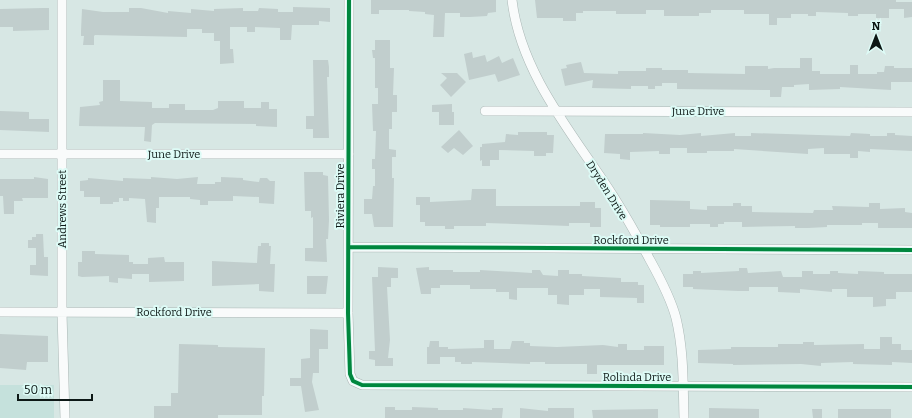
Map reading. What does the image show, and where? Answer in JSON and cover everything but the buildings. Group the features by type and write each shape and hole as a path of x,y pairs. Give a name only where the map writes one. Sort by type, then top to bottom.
{"street":[{"name":"Andrews Street","path":"62,0 62,312 65,418"},
{"name":"Riviera Drive","path":"349,0 348,312 350,374 353,381 362,385"},
{"name":"Dryden Drive","path":"512,0 521,42 540,83 556,111 605,184 661,280 676,318 684,386"},
{"name":"June Drive","path":"485,111 912,112"},
{"name":"June Drive","path":"0,154 349,154"},
{"name":"Rockford Drive","path":"349,247 912,250"},
{"name":"Rockford Drive","path":"0,312 348,312"},
{"name":"Rolinda Drive","path":"362,385 912,387"},
{"path":"684,386 684,418"}],"shaded area":[{"path":"0,385 54,385 54,418 0,418"}],"cycle path":[{"path":"349,0 348,313 350,374 353,381 362,385 912,387"},
{"path":"349,247 912,250"}]}
